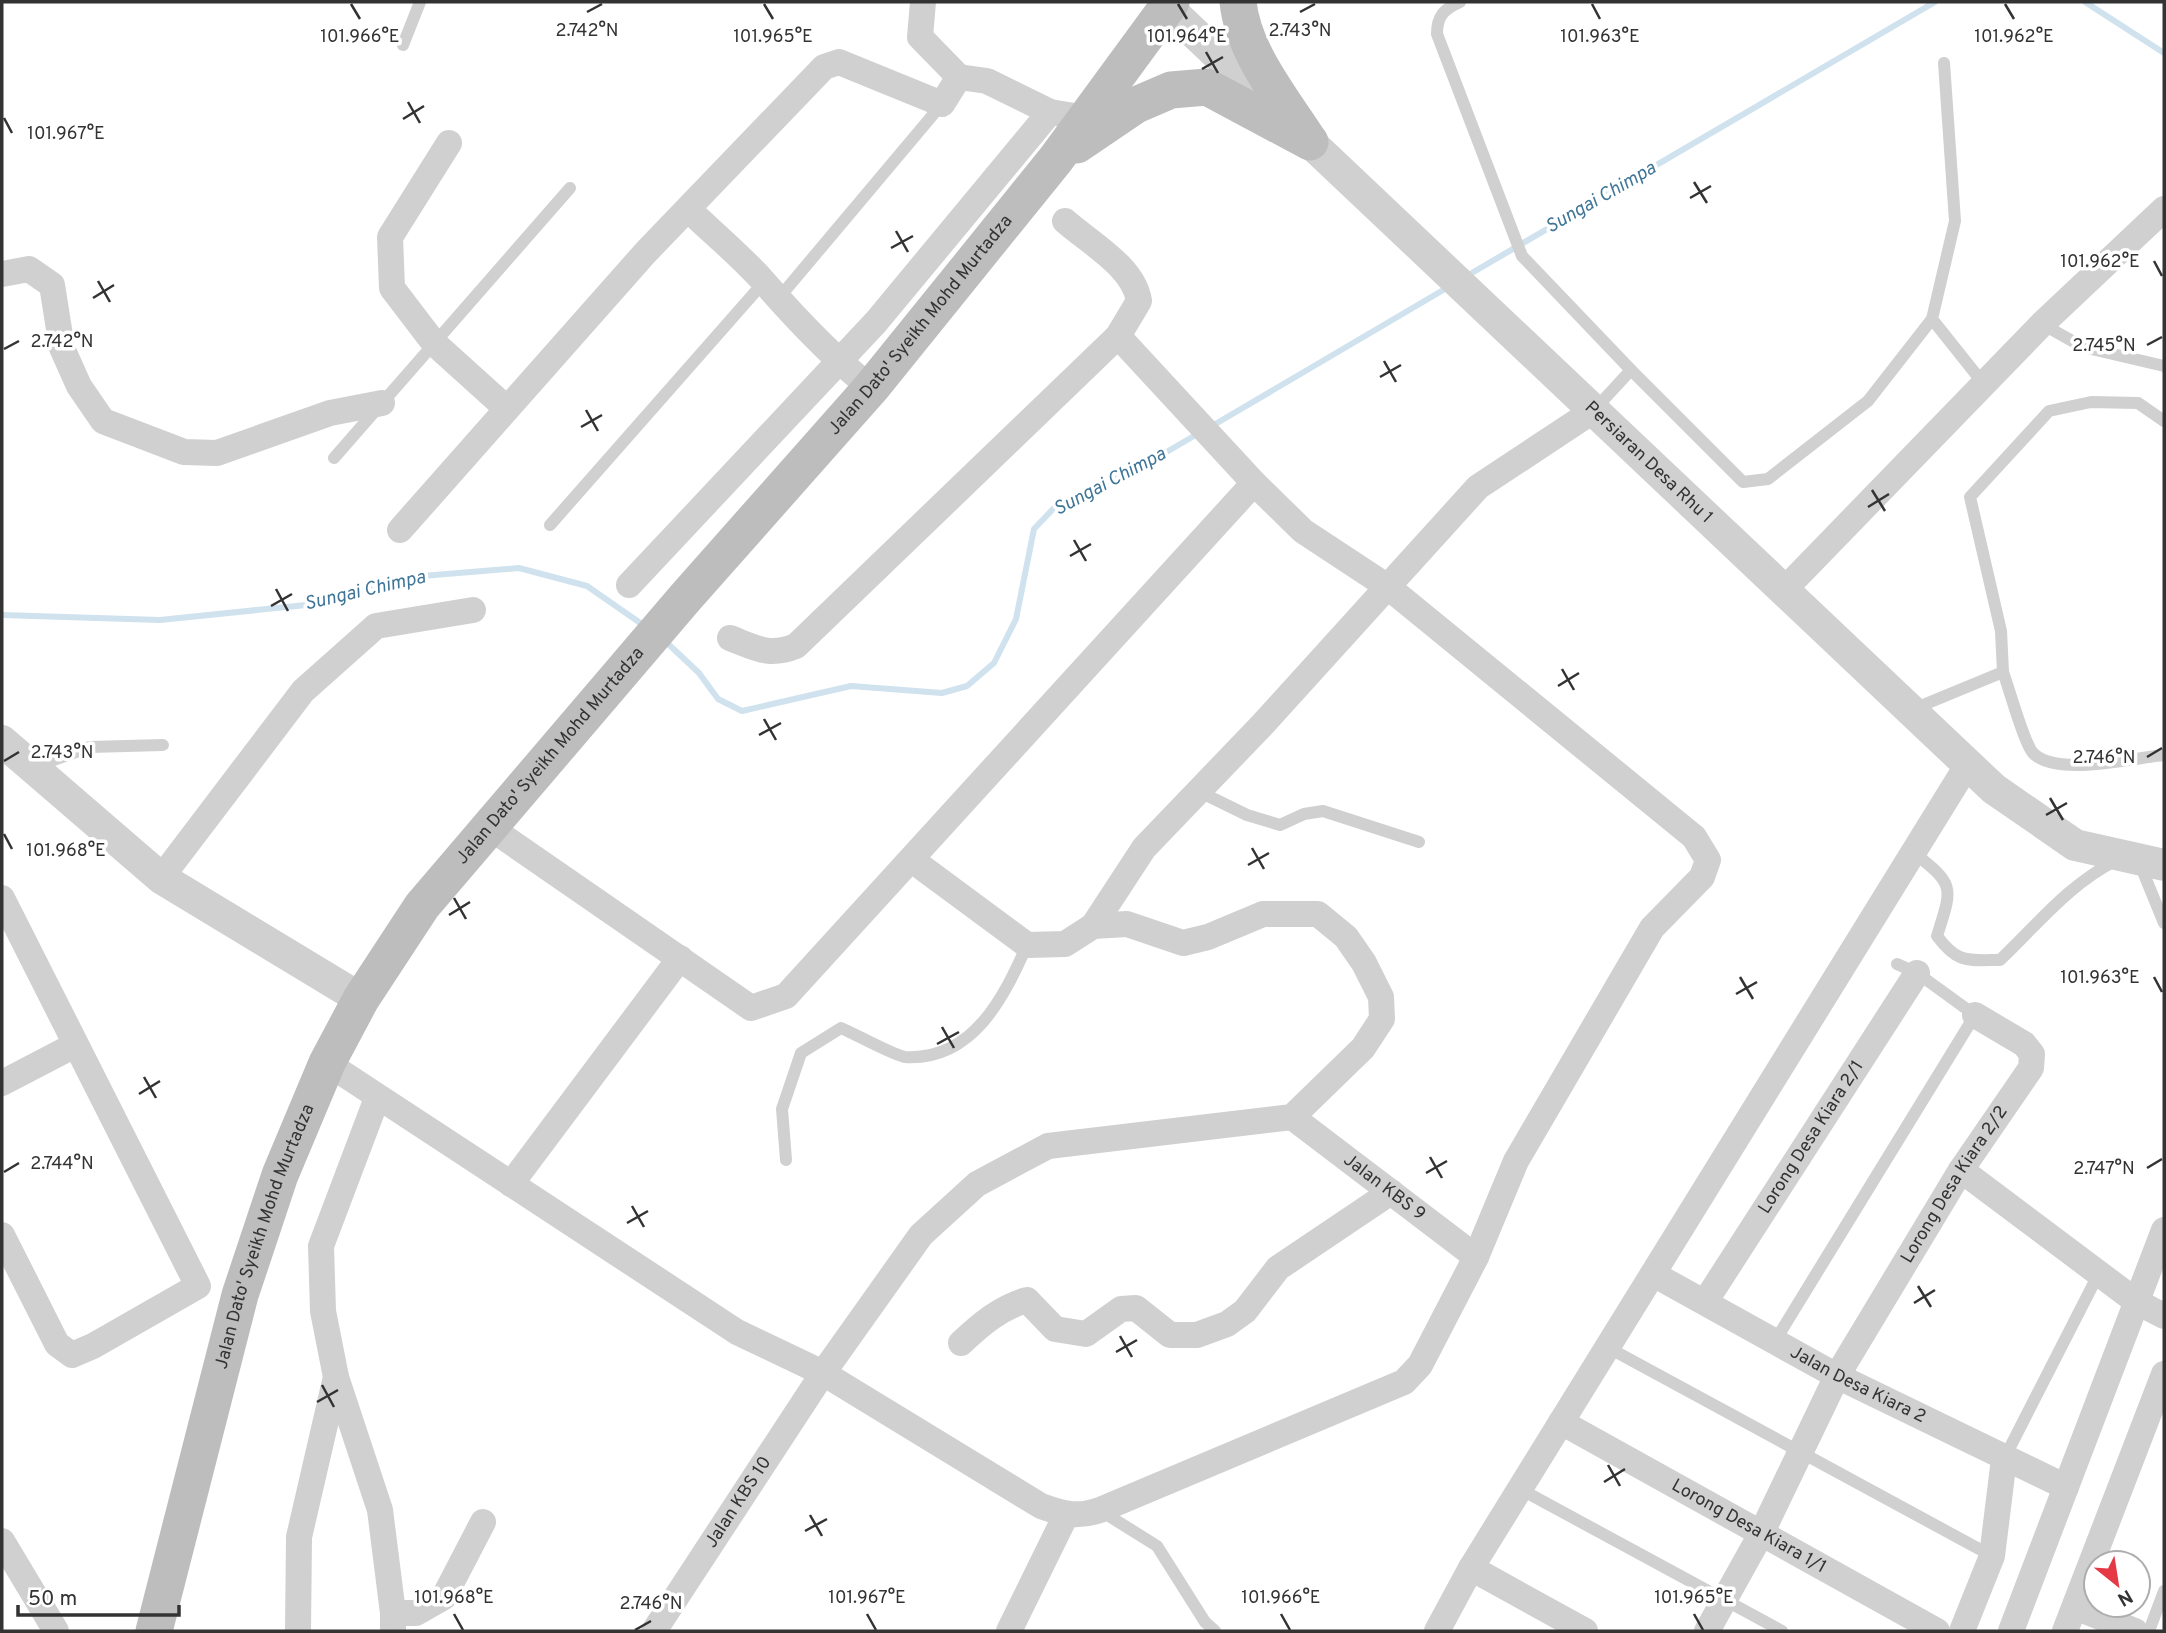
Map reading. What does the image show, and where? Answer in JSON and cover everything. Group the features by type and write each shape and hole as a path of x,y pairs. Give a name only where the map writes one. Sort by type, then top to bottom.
{"main road":[{"path":"1238,2 1240,23 1265,72 1310,142"},
{"name":"Jalan Dato' Syeikh Mohd Murtadza","path":"154,1631 240,1296 280,1175 327,1063 360,999 422,906 634,658 871,388 1056,159 1169,4"},
{"path":"1056,159 1136,105 1171,90 1207,87 1310,142"}],"street":[{"path":"923,2 920,37 959,77 987,81 1051,112 1086,118"},
{"name":"Persiaran Desa Rhu 1","path":"1169,4 1459,286 1994,789 2075,845 2142,860"},
{"path":"400,530 646,252 690,210 824,66 839,62 942,104 959,77"},
{"path":"629,585 876,322 1051,112"},
{"path":"449,143 390,237 392,288 434,343 506,408"},
{"path":"1783,590 2042,324 2164,209"},
{"path":"690,210 837,361 871,388"},
{"path":"730,638 762,651 780,653 796,646 1118,336 1139,301 1138,289 1127,274 1065,221"},
{"path":"2,274 29,269 52,285 62,348 79,386 103,421 184,452 217,453 330,413 382,403"},
{"path":"327,1063 737,1332 823,1373 1041,1506 1066,1515 1083,1516 1100,1510 1404,1382 1420,1365 1476,1257 1522,1149 1652,928 1702,877 1708,860 1694,837 1388,587 1303,531 1213,440 1118,336"},
{"path":"912,860 1027,945 1065,944 1093,926 1144,848 1478,487 1593,411"},
{"path":"489,827 751,1008 786,996 1254,483"},
{"path":"161,878 303,691 376,625 474,610"},
{"path":"2,741 161,878 360,999"},
{"path":"1437,1631 1471,1568 1968,764"},
{"path":"2,898 198,1286"},
{"path":"1093,926 1127,923 1183,943 1208,937 1263,914 1290,912 1318,914 1346,937 1364,963 1381,997 1382,1019 1363,1048 1292,1117"},
{"path":"511,1184 680,958"},
{"name":"Lorong Desa Kiara 2/1","path":"1705,1302 1907,968"},
{"name":"Lorong Desa Kiara 2/2","path":"1707,1631 1761,1534 1837,1376 1961,1170 2031,1068 2032,1054 2024,1044 1975,1015"},
{"path":"2,1083 75,1045"},
{"path":"377,1098 321,1246 323,1311 336,1377 380,1510 393,1622 444,1597 483,1522"},
{"name":"Jalan KBS 9","path":"1292,1117 1476,1257"},
{"name":"Jalan KBS 10","path":"653,1631 823,1373 920,1235 977,1184 1048,1146 1292,1117"},
{"path":"1961,1170 2137,1302 2164,1317"},
{"path":"961,1343 984,1322 1015,1303 1027,1300 1055,1329 1086,1334 1121,1309 1136,1308 1170,1335 1197,1335 1227,1324 1245,1311 1278,1268 1391,1192"},
{"path":"2011,1631 2164,1230"},
{"path":"2,1234 57,1344 72,1355 93,1346 198,1286 240,1296"},
{"name":"Jalan Desa Kiara 2","path":"1653,1274 1837,1376 2066,1487"},
{"path":"2135,1631 2070,1619 2164,1374"},
{"path":"298,1631 299,1537 336,1377"},
{"name":"Lorong Desa Kiara 1/1","path":"1561,1422 1937,1631"},
{"path":"1962,1631 1992,1556 2004,1459"},
{"path":"1009,1631 1066,1515"},
{"path":"2,1541 55,1631"},
{"path":"1471,1568 1585,1631"}],"lane":[{"path":"403,45 420,2"},
{"path":"1460,2 1445,9 1437,21 1437,34 1506,219 1529,267 1742,482 1768,480 1868,401 1932,319 1955,221 1944,63"},
{"path":"551,525 942,104"},
{"path":"334,458 570,188"},
{"path":"1932,319 1983,383"},
{"path":"2042,324 2082,347 2164,366"},
{"path":"1593,411 1631,370"},
{"path":"2164,421 2138,403 2091,402 2049,411 1970,497 2001,631 2003,672 2031,751 2048,764 2072,765 2164,754"},
{"path":"1911,710 2003,672"},
{"path":"33,767 90,747 163,745"},
{"path":"1198,791 1247,815 1280,825 1304,814 1323,811 1419,842"},
{"path":"1913,852 1943,876 1950,896 1937,936 1951,955 1969,960 2000,960 2049,909 2088,874 2142,860 2164,923"},
{"path":"786,1160 782,1109 801,1053 841,1028 904,1057 951,1051 982,1026 1009,988 1027,945"},
{"path":"1775,1341 1975,1015 1907,968"},
{"path":"2004,1459 2099,1273"},
{"path":"1607,1347 1992,1556"},
{"path":"1520,1489 1724,1602 1782,1631"},
{"path":"1100,1510 1157,1546 1205,1622 1215,1631"},
{"path":"2149,1631 2164,1591"}],"waterway":[{"name":"Sungai Chimpa","path":"1465,277 1935,2"},
{"name":"Sungai Chimpa","path":"2085,2 2164,53"},
{"name":"Sungai Chimpa","path":"1212,426 1450,286"},
{"name":"Sungai Chimpa","path":"664,640 699,673 718,699 742,711 851,686 942,693 967,686 994,663 1016,619 1034,529 1054,508 1158,457 1199,433"},
{"name":"Sungai Chimpa","path":"2,615 160,620 306,605 410,577 519,568 587,586 646,627"}]}
